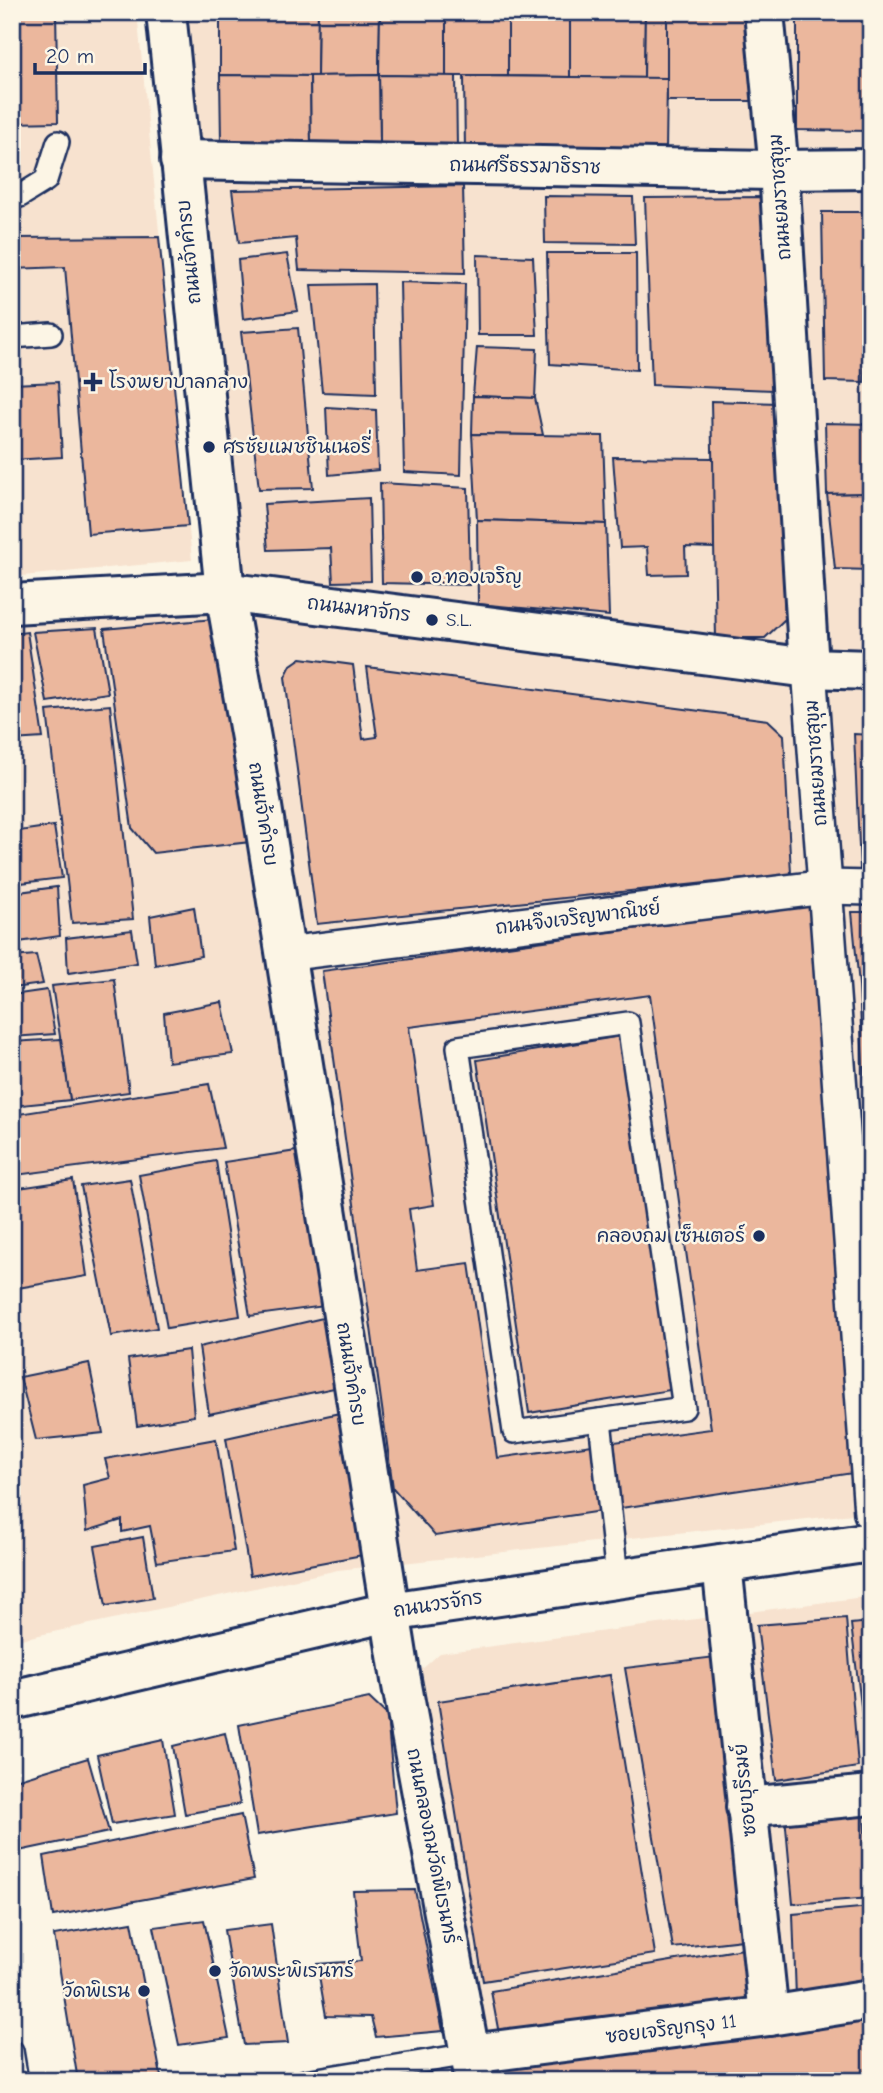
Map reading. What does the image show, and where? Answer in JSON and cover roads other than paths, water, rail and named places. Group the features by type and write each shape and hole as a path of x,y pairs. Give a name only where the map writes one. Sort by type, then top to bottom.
{"street":[{"name":"ถนนเจ้าคำรบ","path":"166,12 225,592 389,1612"},
{"name":"ถนนยมราชสุขุม","path":"764,12 779,170 809,668 863,1313 871,1513"},
{"name":"ถนนศรีธรรมาธิราช","path":"180,160 779,170 871,169"},
{"name":"ถนนมหาจักร","path":"12,604 225,592 809,668 871,670"},
{"name":"ถนนจึงเจริญพาณิชย์","path":"285,954 826,887 871,888"},
{"name":"ถนนวรจักร","path":"12,1700 389,1612 871,1542"},
{"name":"ซอยบุรีรมย์","path":"722,1564 769,2017"},
{"name":"ถนนคลองถมวัดพิเรนทร์","path":"389,1612 472,2067"},
{"path":"746,1807 871,1795"},
{"name":"ซอยเจริญกรุง 11","path":"472,2067 871,2000"}],"lane":[{"path":"12,197 20,196 46,180 58,142"},
{"path":"12,337 51,334"},
{"path":"628,1023 684,1408 600,1420 514,1432 458,1047 628,1023"},
{"path":"600,1420 617,1577"},
{"path":"12,2051 17,2081"},
{"path":"305,2081 472,2067"}],"place":[{"name":"โรงพยาบาลกลาง","path":"93,382"},
{"name":"ศรชัยแมชชินเนอรี่","path":"209,447"},
{"name":"อ.ทองเจริญ","path":"417,577"},
{"name":"S.L.","path":"432,620"},
{"name":"คลองถม เซ็นเตอร์","path":"759,1236"},
{"name":"วัดพระพิเรนทร์","path":"215,1971"},
{"name":"วัดพิเรน","path":"144,1991"}]}
